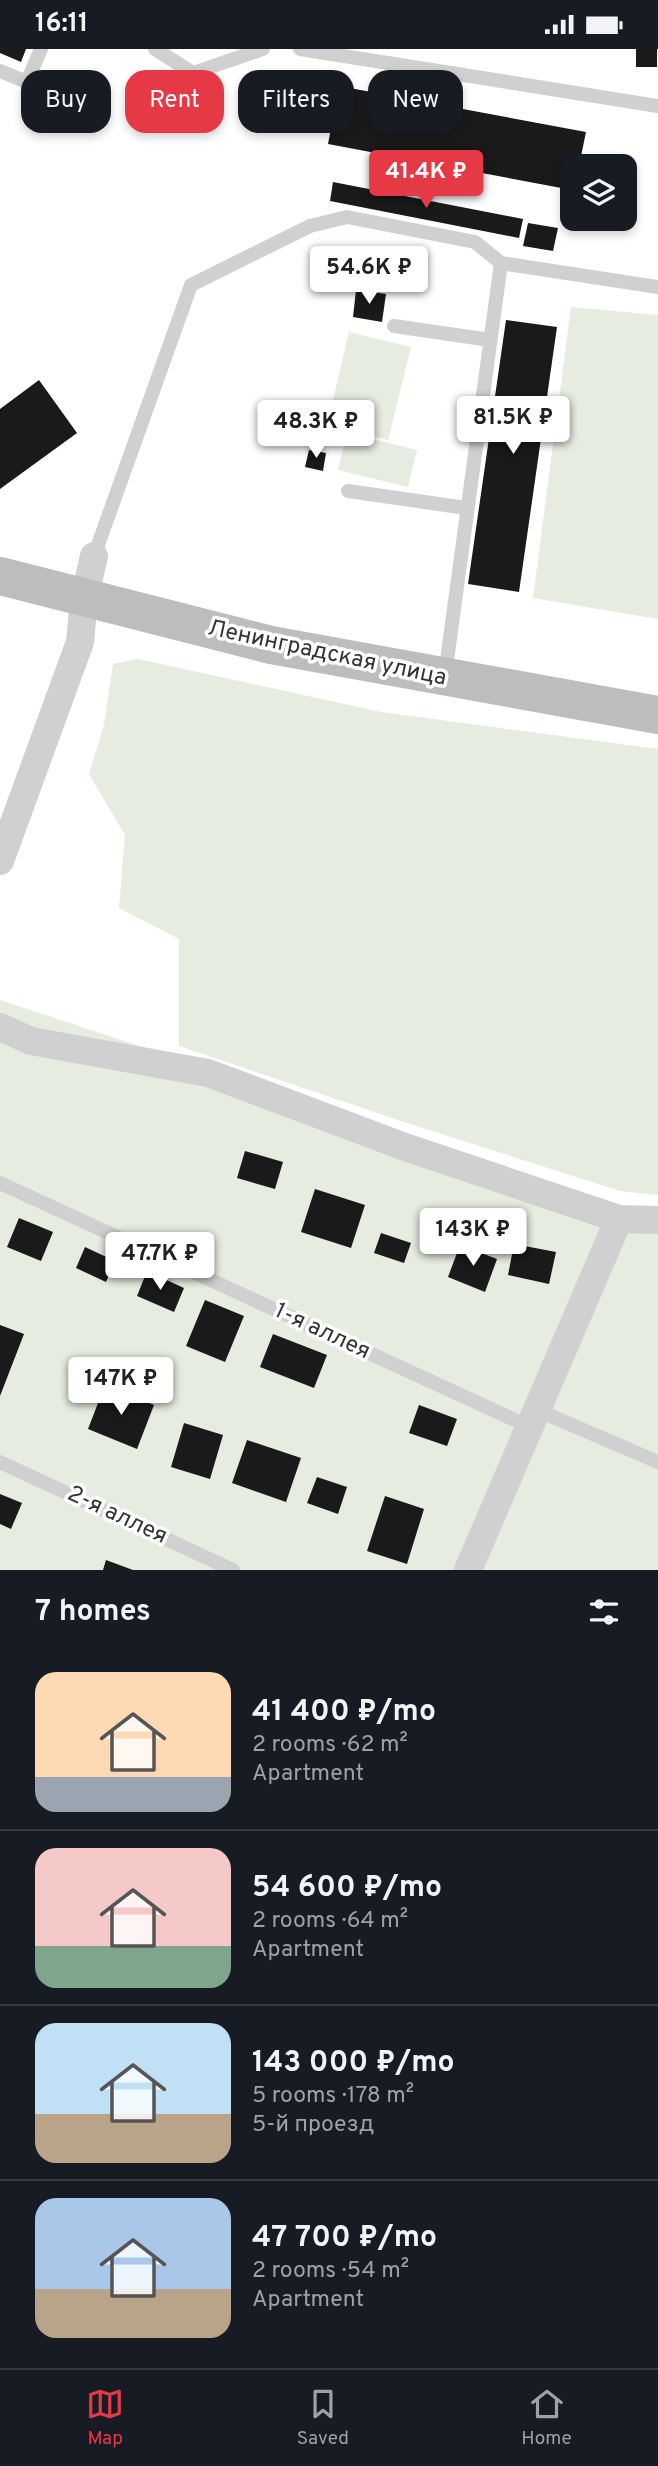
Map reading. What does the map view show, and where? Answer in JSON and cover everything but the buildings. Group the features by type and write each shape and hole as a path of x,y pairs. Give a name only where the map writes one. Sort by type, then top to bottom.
{"main road":[{"name":"Ленинградская улица","path":"0,576 85,600 271,645 658,715"}],"street":[{"path":"0,862 80,642 94,556"},
{"path":"0,1027 31,1041 208,1073 405,1147 619,1219 658,1220"},
{"path":"468,1570 619,1219"}],"lane":[{"path":"0,71 27,82 41,49"},
{"path":"155,49 193,73 263,49"},
{"path":"300,49 658,106"},
{"path":"94,556 191,285 310,226 347,216 475,242 501,263 658,287"},
{"path":"444,678 501,263"},
{"path":"394,326 490,340"},
{"path":"348,491 466,508"},
{"name":"1-я аллея","path":"0,1183 533,1419 658,1462"},
{"name":"2-я аллея","path":"0,1462 233,1570"}],"shaded area":[{"path":"571,307 658,315 658,619 533,598"},
{"path":"349,332 411,347 388,440 327,425"},
{"path":"347,433 417,450 408,487 338,470"},
{"path":"138,659 381,712 658,749 658,1195 620,1191 179,1046 179,939 119,908 125,835 89,774 104,725 113,664"},
{"path":"0,1000 615,1203 461,1570 0,1570"},
{"path":"630,1207 658,1215 658,1570 477,1570"}]}
